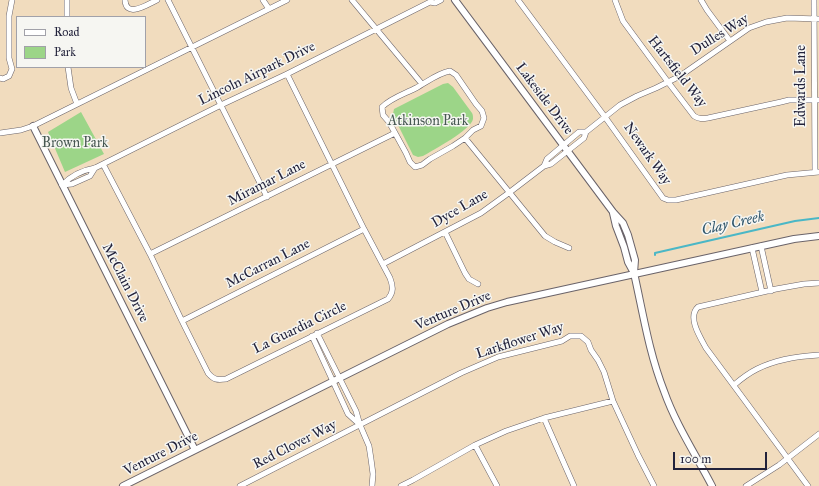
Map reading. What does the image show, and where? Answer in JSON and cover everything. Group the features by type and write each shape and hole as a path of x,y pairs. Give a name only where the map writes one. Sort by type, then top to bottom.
{"street":[{"path":"0,78 3,79 9,76 12,69 9,58 9,16 12,0"},
{"path":"67,0 67,16"},
{"path":"125,0 126,7 133,10 157,0"},
{"path":"168,0 267,197"},
{"path":"263,0 269,9"},
{"path":"0,133 21,130 33,126 287,0"},
{"path":"352,0 422,84"},
{"name":"Lincoln Airpark Drive","path":"62,185 69,179 87,170 104,164 221,105 287,74 430,1 435,3 441,0"},
{"name":"Lakeside Drive","path":"455,0 613,212 623,223 635,260 634,274 652,355 664,391 675,418 712,486"},
{"name":"Newark Way","path":"518,0 663,198 668,200 676,200 787,175 817,172"},
{"name":"Hartsfield Way","path":"615,0 623,22 694,116 698,119 781,102 817,100"},
{"path":"701,0 730,41"},
{"name":"Edwards Lane","path":"814,0 817,19 817,172"},
{"name":"Dulles Way","path":"567,150 584,138 586,132 620,105 680,76 749,28 766,22 787,18 817,19"},
{"path":"68,68 70,88 77,104"},
{"path":"450,71 456,75 482,111 484,118 481,126 465,138 422,165 415,166 410,162 395,133 383,115 382,107 388,102 422,84 443,72 450,71"},
{"name":"La Guardia Circle","path":"104,164 208,373 212,378 226,379 388,299 393,290 393,285 383,264 287,74"},
{"name":"McClain Drive","path":"33,126 195,450"},
{"name":"Dulles Way","path":"563,145 579,132 586,132"},
{"name":"Miramar Lane","path":"150,254 395,133"},
{"path":"465,138 545,236 569,248"},
{"name":"Dyce Lane","path":"544,166 547,159 563,145"},
{"name":"Dyce Lane","path":"383,264 481,213 544,166 551,164 567,150"},
{"name":"McCarran Lane","path":"182,321 364,229"},
{"path":"445,232 464,272 478,284"},
{"name":"Venture Drive","path":"123,486 448,324 487,308 507,302 761,246 794,239 819,236"},
{"path":"761,246 771,291"},
{"path":"752,248 762,292"},
{"path":"808,486 706,348 697,331 694,310 698,307 762,292 804,284 819,283"},
{"path":"317,333 356,411 369,446 372,459 372,486"},
{"path":"312,336 348,414 360,425"},
{"name":"Larkflower Way","path":"360,425 462,373 498,357 562,341 570,336 581,336 588,342 604,372 614,401 638,455 654,486"},
{"path":"734,385 756,369 806,356 819,355"},
{"path":"401,486 475,445 506,431 544,418 614,401"},
{"path":"544,418 574,486"},
{"name":"Red Clover Way","path":"240,486 360,425"},
{"path":"746,486 788,459 819,434"},
{"path":"475,445 498,486"},
{"path":"252,480 254,486"},
{"path":"413,480 416,486"}],"green space":[{"name":"Atkinson Park","path":"448,83 453,87 472,113 473,119 471,124 443,145 423,156 418,157 413,155 394,117 394,109 443,84"},
{"name":"Brown Park","path":"81,112 104,154 65,172 48,132"}],"waterway":[{"name":"Clay Creek","path":"655,255 655,253 795,221 819,218"}]}
